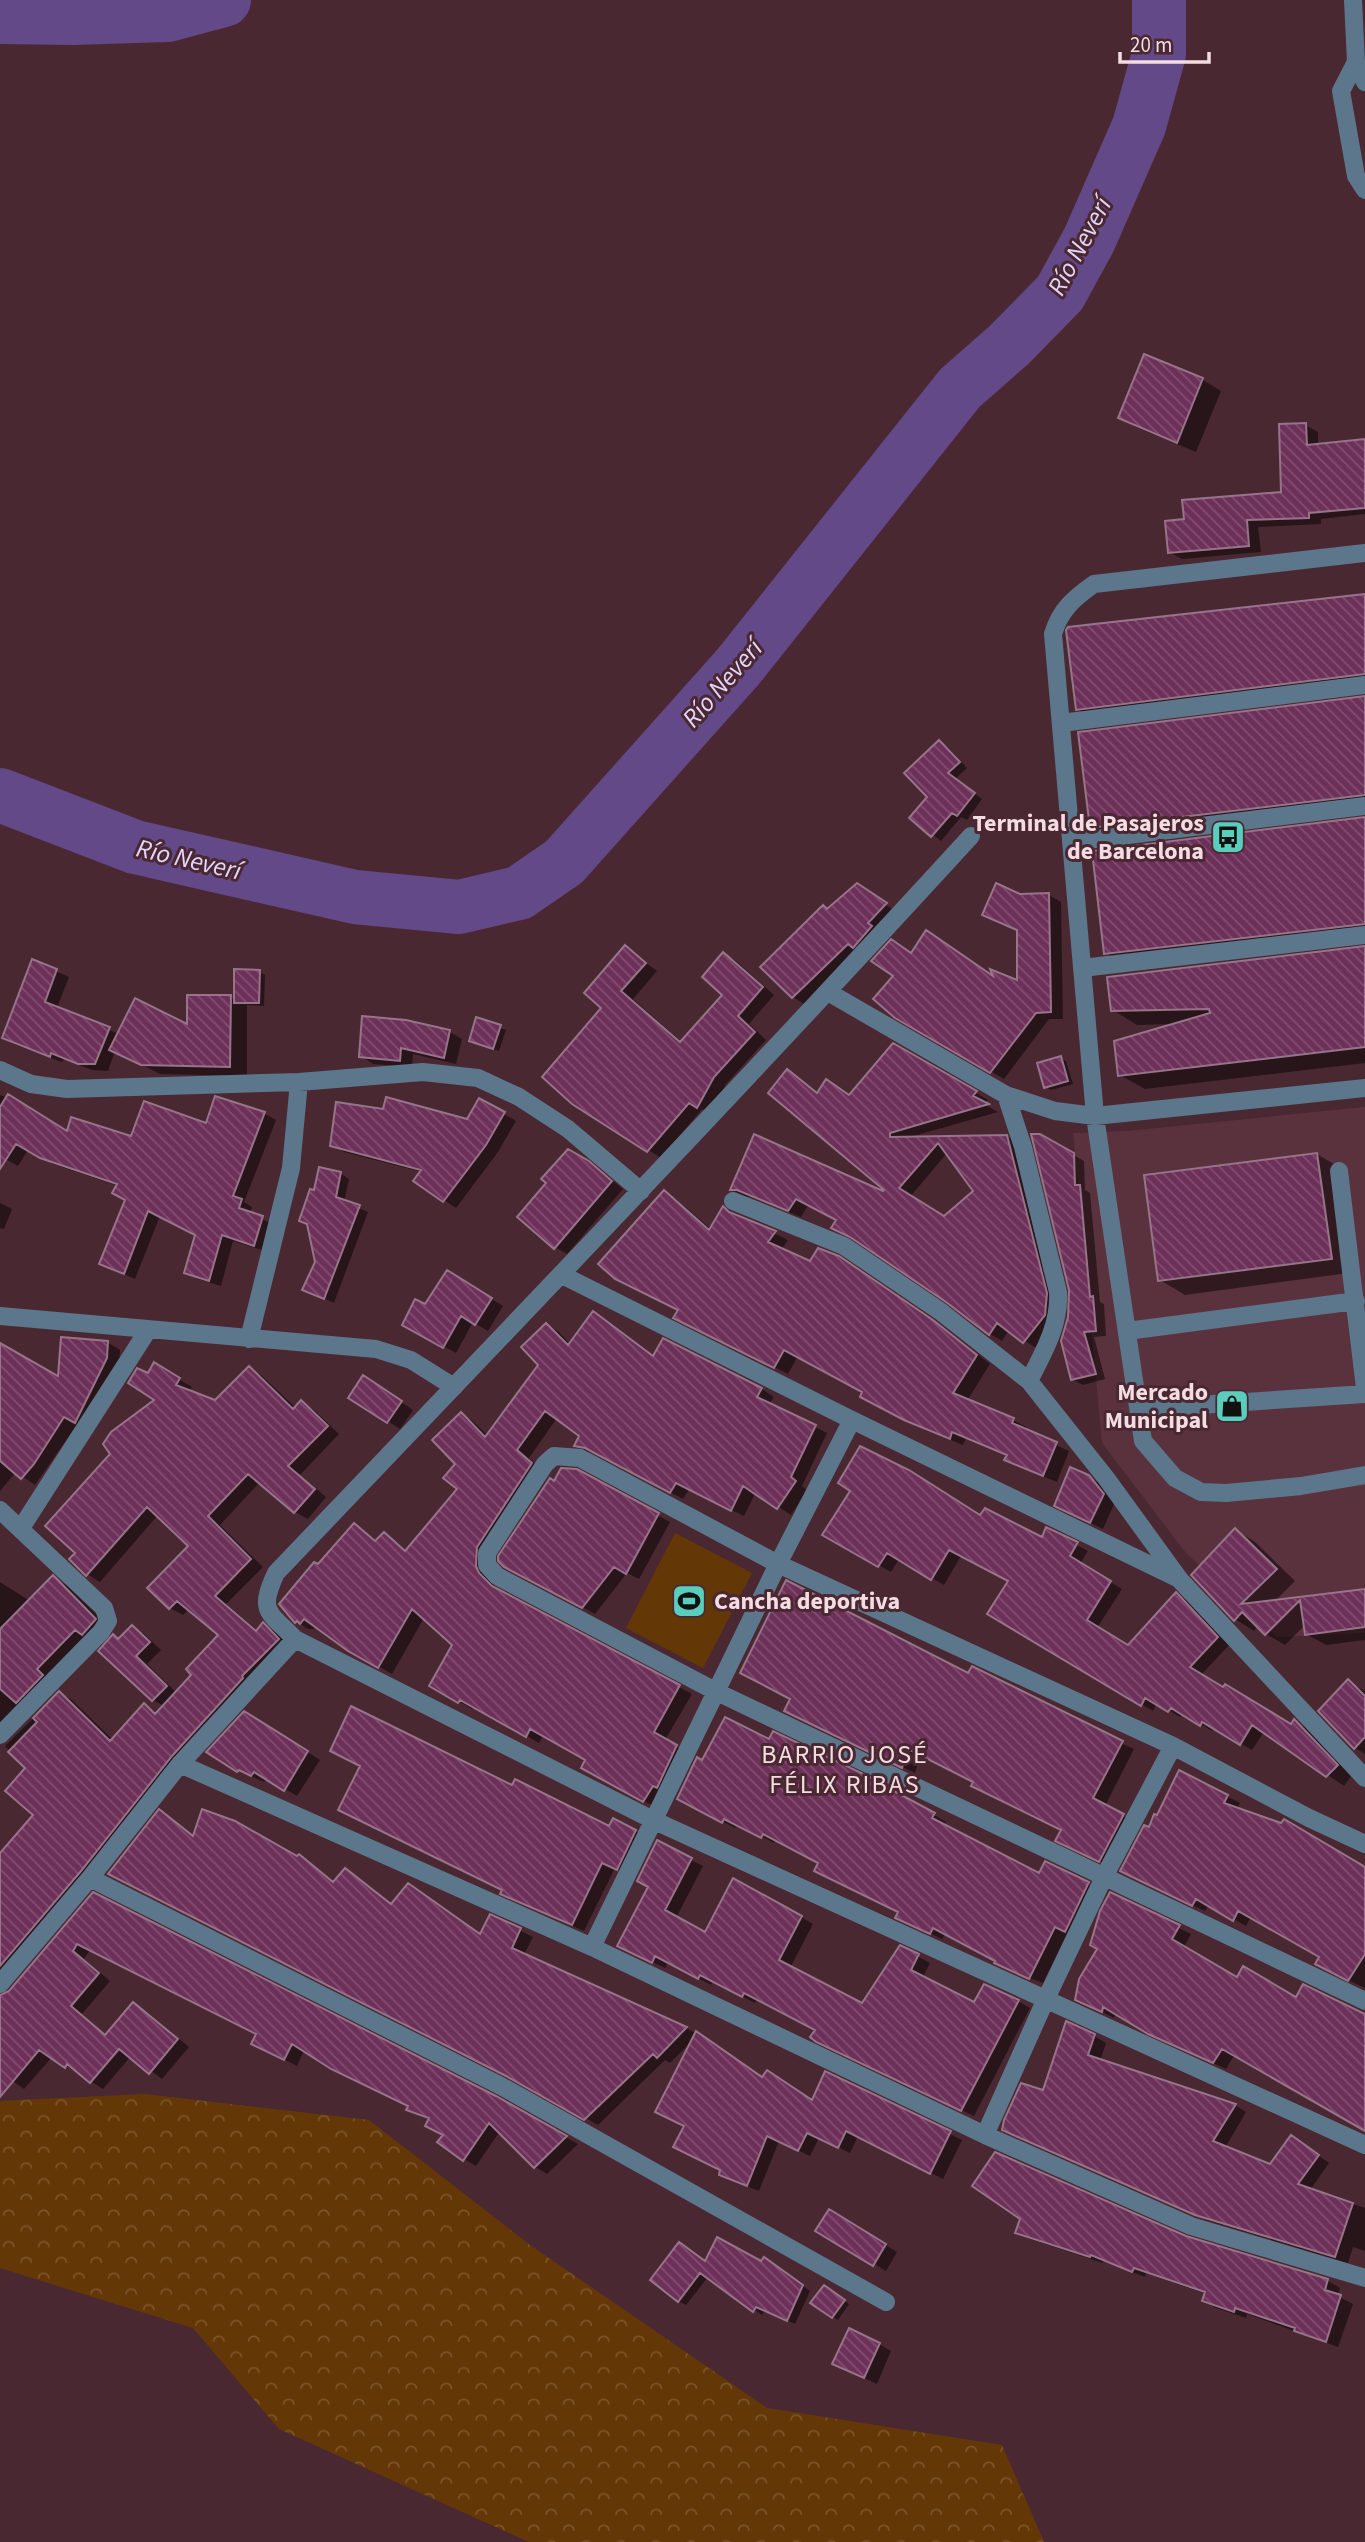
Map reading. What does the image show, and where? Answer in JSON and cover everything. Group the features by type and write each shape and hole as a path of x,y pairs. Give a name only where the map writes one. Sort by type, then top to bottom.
{"street":[{"path":"1353,0 1365,82"},
{"path":"1360,62 1341,91 1356,176 1365,190"},
{"path":"1365,553 1094,584 1072,600 1058,618 1053,634 1095,1116 1143,1441 1175,1478 1201,1492 1226,1493 1301,1486 1365,1475"},
{"path":"1061,723 1365,685"},
{"path":"1071,842 1365,806"},
{"path":"971,836 562,1275 276,1573 266,1594 267,1611 295,1639 654,1821 1365,2145"},
{"path":"1082,968 1365,935"},
{"path":"828,992 1006,1096 1055,1111 1095,1116 1365,1088"},
{"path":"0,1070 31,1084 67,1089 299,1082 423,1072 478,1078 519,1097 568,1129 641,1191"},
{"path":"249,1339 291,1168 299,1082"},
{"path":"1006,1096 1037,1199 1059,1308 1051,1338 1028,1381"},
{"path":"1339,1171 1365,1388"},
{"path":"733,1201 844,1246 940,1311 1028,1381 1106,1478 1180,1580 1365,1778"},
{"path":"562,1275 1180,1580"},
{"path":"1127,1331 1356,1301"},
{"path":"0,1316 376,1349 411,1360 454,1387"},
{"path":"21,1528 148,1330"},
{"path":"1139,1409 1365,1394"},
{"path":"592,1947 778,1564 852,1420"},
{"path":"1365,1844 1309,1818 1173,1746 778,1564 580,1458 555,1456 545,1464 487,1553 487,1565 497,1576 717,1692 1365,2001"},
{"path":"0,1510 104,1608 108,1621 101,1632 0,1735"},
{"path":"0,1984 90,1878 180,1764 295,1639"},
{"path":"985,2135 1104,1877 1173,1746"},
{"path":"180,1764 592,1947 985,2135 1191,2226 1365,2278"},
{"path":"90,1878 501,2086 886,2302"}],"shaded area":[{"name":"Mercado Municipal","path":"1365,1107 1365,1633 1277,1637 1186,1553 1102,1443 1073,1133 1127,1131"}],"green space":[{"name":"Cancha deportiva","path":"675,1533 752,1573 703,1668 626,1628"},
{"path":"145,2094 369,2120 530,2245 767,2408 1002,2445 1044,2542 529,2542 279,2429 193,2328 0,2268 0,2101"}],"building":[{"path":"1144,354 1203,378 1177,443 1118,418"},
{"path":"1306,423 1307,445 1365,439 1365,508 1309,513 1309,518 1247,520 1249,546 1168,553 1165,521 1184,519 1182,500 1281,492 1279,424"},
{"path":"1365,594 1365,674 1076,710 1066,630 1068,627"},
{"path":"1365,696 1365,795 1090,828 1078,732"},
{"path":"939,740 960,762 948,773 975,793 957,816 952,813 931,837 909,818 927,797 904,773"},
{"path":"1365,817 1365,924 1104,954 1092,851"},
{"path":"857,883 887,903 868,923 872,926 853,948 848,944 792,998 760,967 823,905 827,909"},
{"path":"996,883 1020,894 1049,893 1051,1012 1036,1013 990,1073 895,1018 873,999 893,976 871,961 891,939 911,953 926,930 993,976 990,969 1017,980 1017,930 982,915"},
{"path":"625,945 646,963 621,991 680,1042 722,995 702,977 723,952 763,987 738,1016 755,1032 714,1077 697,1108 689,1103 647,1152 572,1104 542,1077 601,1008 584,993"},
{"path":"1365,946 1365,1047 1118,1076 1114,1041 1210,1013 1209,1009 1111,1011 1107,977"},
{"path":"32,959 57,969 45,1002 110,1027 95,1064 78,1064 51,1053 50,1057 2,1038"},
{"path":"234,969 260,970 259,1003 234,1003"},
{"path":"187,995 231,995 230,1067 141,1065 109,1050 135,998 187,1024"},
{"path":"362,1016 406,1020 450,1030 444,1058 401,1048 400,1061 359,1057"},
{"path":"476,1017 501,1025 493,1049 469,1041"},
{"path":"893,1043 977,1091 973,1096 989,1104 890,1133 890,1137 1007,1135 1047,1293 1045,1315 1023,1343 997,1323 989,1335 946,1302 850,1237 831,1228 836,1220 796,1199 788,1211 737,1190 730,1190 754,1134 883,1191 768,1093 787,1069 817,1093 826,1079 849,1095","holes":["938,1143 973,1191 944,1216 899,1188"]},
{"path":"1061,1056 1068,1081 1044,1088 1037,1063"},
{"path":"8,1094 67,1131 71,1117 131,1136 144,1101 206,1123 215,1096 265,1112 233,1196 242,1199 239,1208 263,1216 254,1246 222,1235 209,1281 184,1273 195,1235 148,1211 124,1274 99,1264 125,1200 112,1193 117,1184 40,1158 16,1144 0,1169 0,1107"},
{"path":"386,1097 467,1119 479,1098 505,1112 486,1145 443,1202 413,1181 421,1170 330,1146 336,1102 383,1109"},
{"path":"1031,1134 1040,1134 1074,1153 1075,1185 1080,1185 1090,1297 1093,1296 1096,1331 1084,1332 1096,1374 1071,1380 1061,1341 1068,1317 1069,1290"},
{"path":"568,1149 589,1161 612,1181 554,1249 517,1217 546,1183 541,1179"},
{"path":"1317,1153 1332,1259 1158,1281 1144,1175"},
{"path":"319,1167 341,1172 336,1197 360,1205 324,1299 302,1290 315,1262 307,1224 299,1221 310,1189 314,1190"},
{"path":"664,1190 709,1230 723,1206 729,1212 776,1231 768,1242 810,1261 818,1248 839,1256 933,1320 977,1355 953,1393 1014,1418 1012,1423 1057,1442 1043,1476 1004,1460 1007,1455 952,1432 950,1439 904,1420 860,1397 862,1392 784,1350 774,1368 673,1318 678,1310 615,1279 598,1264"},
{"path":"447,1270 492,1298 475,1325 461,1316 443,1348 402,1325 415,1299 425,1304"},
{"path":"593,1311 653,1356 663,1338 762,1388 757,1397 816,1425 791,1477 796,1481 777,1509 743,1486 731,1511 676,1483 670,1493 585,1448 574,1446 579,1436 545,1411 517,1450 532,1463 477,1547 476,1566 492,1586 680,1685 654,1732 677,1745 657,1788 653,1786 643,1802 581,1768 585,1760 530,1729 526,1737 429,1686 452,1645 412,1609 378,1668 348,1651 304,1619 300,1624 297,1621 295,1623 279,1604 314,1562 318,1564 354,1523 375,1541 384,1532 405,1551 457,1489 443,1478 455,1464 432,1440 461,1412 485,1437 538,1365 521,1347 546,1323 568,1345"},
{"path":"61,1337 108,1341 107,1358 75,1423 64,1417 34,1464 21,1479 0,1461 0,1343 58,1376"},
{"path":"154,1362 180,1378 176,1385 215,1400 249,1366 293,1409 301,1400 328,1426 288,1466 315,1489 294,1513 248,1474 208,1516 251,1559 215,1596 256,1631 263,1622 279,1639 242,1676 172,1756 81,1871 0,1966 0,1853 33,1815 5,1791 25,1768 8,1752 37,1722 33,1718 59,1691 110,1741 144,1703 155,1714 191,1675 186,1669 218,1635 177,1601 169,1609 147,1588 188,1546 147,1507 86,1576 69,1559 75,1553 45,1526 110,1454 103,1444 111,1432 154,1400 128,1383 137,1368 148,1373"},
{"path":"363,1375 402,1401 387,1423 348,1398"},
{"path":"860,1446 909,1470 980,1515 985,1508 1042,1537 1046,1527 1078,1542 1070,1556 1111,1581 1087,1620 1128,1645 1176,1592 1218,1637 1190,1667 1223,1687 1225,1684 1291,1724 1294,1719 1338,1765 1326,1777 1252,1725 1240,1745 1202,1722 1200,1726 1171,1708 1168,1712 1145,1698 1141,1706 987,1614 1008,1581 949,1550 931,1580 887,1553 878,1567 822,1535 850,1491 838,1483"},
{"path":"1070,1467 1089,1475 1104,1494 1090,1523 1054,1506"},
{"path":"561,1468 577,1469 659,1513 626,1574 614,1567 582,1608 504,1567 498,1561 498,1556 550,1478 554,1481"},
{"path":"1235,1528 1277,1569 1241,1604 1365,1589 1365,1627 1305,1635 1300,1600 1265,1635 1242,1612 1234,1621 1191,1575"},
{"path":"53,1575 96,1619 82,1635 75,1630 37,1669 43,1675 16,1703 0,1689 0,1629"},
{"path":"786,1580 968,1673 972,1666 1123,1741 1093,1798 1124,1814 1099,1862 1055,1841 1061,1830 971,1786 973,1782 908,1749 902,1768 784,1711 790,1699 740,1673"},
{"path":"132,1625 150,1642 136,1656 167,1686 152,1701 98,1651 113,1634 118,1639"},
{"path":"1348,1679 1365,1696 1365,1737 1354,1749 1318,1711"},
{"path":"351,1706 512,1785 515,1779 609,1826 613,1818 636,1830 617,1870 602,1863 572,1925 500,1894 502,1890 338,1810 360,1766 330,1751"},
{"path":"244,1711 308,1751 284,1791 254,1772 251,1776 239,1770 237,1772 206,1752"},
{"path":"725,1717 769,1739 773,1731 895,1789 894,1791 935,1813 932,1818 1039,1873 1045,1861 1089,1882 1065,1932 1055,1927 1029,1979 994,1963 995,1961 933,1928 930,1934 895,1918 898,1912 814,1871 818,1863 763,1834 761,1838 724,1819 722,1823 677,1799 697,1757 702,1760"},
{"path":"1179,1770 1228,1795 1224,1803 1281,1823 1284,1819 1365,1867 1365,1954 1348,1981 1315,1964 1319,1957 1238,1911 1233,1921 1196,1899 1192,1906 1120,1871 1144,1825 1149,1827 1154,1814 1157,1815"},
{"path":"159,1809 193,1836 202,1809 235,1821 297,1856 299,1854 333,1882 345,1868 391,1904 408,1883 480,1934 490,1914 521,1928 512,1948 687,2027 657,2058 653,2054 584,2120 506,2076 108,1874"},
{"path":"657,1840 692,1858 665,1910 705,1932 733,1878 802,1916 779,1960 862,2003 900,1945 919,1954 911,1970 974,2002 984,1984 1019,2000 961,2111 816,2042 810,2037 815,2030 744,1993 742,1997 700,1975 698,1979 655,1956 652,1963 617,1946 648,1887 637,1881"},
{"path":"93,1892 496,2096 567,2136 534,2168 489,2123 463,2161 437,2142 443,2135 425,2126 429,2118 406,2110 408,2106 331,2069 292,2044 284,2060 251,2044 256,2034 77,1944 73,1951 99,1973 71,2006 105,2035 133,2002 178,2039 149,2074 119,2049 90,2083 67,2064 65,2068 39,2050 0,2097 0,1995 9,1991"},
{"path":"1110,1892 1180,1925 1172,1939 1237,1977 1243,1966 1296,1997 1303,1984 1365,2014 1365,2131 1222,2049 1213,2063 1148,2034 1103,2007 1102,2012 1075,2000 1079,1979 1097,1949 1090,1945 1100,1911"},
{"path":"1066,2021 1095,2034 1088,2055 1236,2104 1213,2141 1270,2164 1291,2135 1319,2155 1298,2184 1353,2203 1335,2257 1195,2215 1002,2130 1021,2083 1043,2090"},
{"path":"696,2031 762,2077 767,2070 812,2100 825,2071 951,2131 930,2174 846,2131 838,2148 807,2133 798,2151 767,2136 747,2186 719,2175 720,2170 673,2147 684,2126 655,2112"},
{"path":"995,2152 1186,2236 1328,2279 1325,2290 1341,2295 1326,2342 1294,2331 1295,2328 1235,2308 1234,2312 1202,2301 1205,2292 1134,2268 1132,2272 1091,2255 1090,2257 1015,2233 1020,2219 972,2186"},
{"path":"829,2209 886,2244 873,2266 815,2231"},
{"path":"717,2237 761,2261 764,2257 803,2285 787,2321 756,2307 753,2312 700,2273 678,2302 650,2280 679,2242 705,2261"},
{"path":"824,2285 845,2300 832,2318 810,2303"},
{"path":"849,2328 880,2343 864,2378 832,2364"}],"waterway":[{"name":"Río Neverí","path":"0,17 168,15 224,0"},
{"name":"Río Neverí","path":"0,795 135,847 355,897 459,907 519,893 564,862 738,667 960,388 1009,345 1060,293 1089,240 1139,126 1159,54 1159,0"}],"place":[{"name":"Terminal de Pasajeros de Barcelona","path":"1228,837"},
{"name":"Mercado Municipal","path":"1232,1406"},
{"name":"Cancha deportiva","path":"689,1601"}],"district":[{"name":"BARRIO JOSÉ FÉLIX RIBAS","path":"845,1769"}]}
